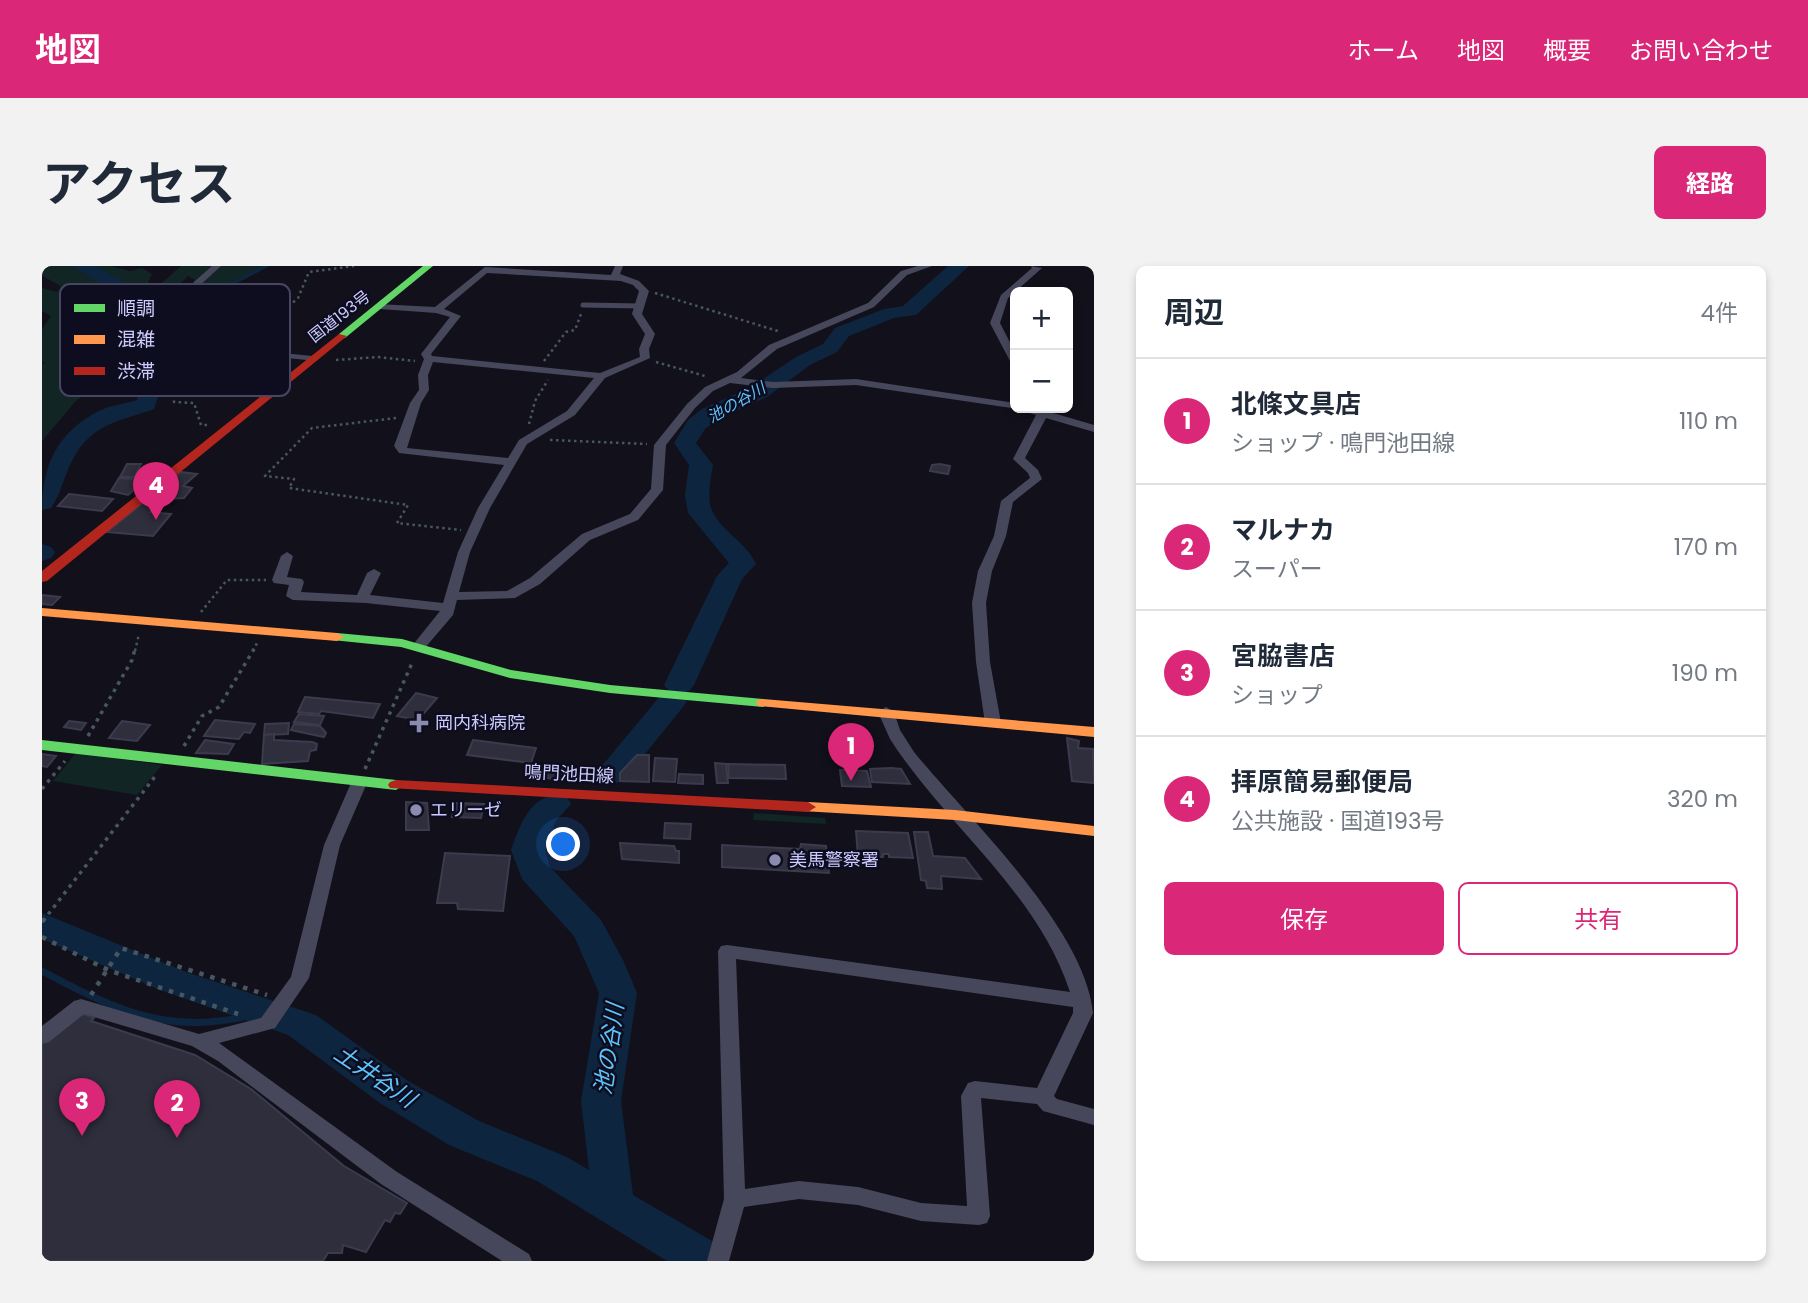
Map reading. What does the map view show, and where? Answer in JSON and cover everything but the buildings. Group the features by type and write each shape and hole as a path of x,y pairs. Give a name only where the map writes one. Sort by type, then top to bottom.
{"main road":[{"name":"国道193号","path":"290,377 429,266"},
{"name":"国道193号","path":"42,578 266,396"},
{"path":"42,612 419,646 510,674 583,685 1094,732"},
{"name":"鳴門池田線","path":"42,744 171,762 359,782 955,814 1094,831"}],"street":[{"path":"198,284 217,266"},
{"path":"287,556 279,580 297,582 293,596 449,602 510,595 536,580 586,537 634,517 657,490 660,445 691,406 712,388 756,362 763,353 857,313 871,305 904,273 928,266"},
{"path":"1010,352 995,323 1004,297 1038,268 1035,266"},
{"path":"428,360 601,376 643,359 650,334 638,319 645,291 620,272 485,270 437,310"},
{"path":"380,306 437,310 456,316 426,354 428,360 423,375 424,390 415,399 407,435 400,446 403,451 510,462"},
{"path":"290,356 312,359"},
{"path":"419,646 449,602 456,570 510,462 525,441 571,413 601,376"},
{"path":"729,380 769,385 856,382 1010,405"},
{"path":"993,723 983,662 979,603 985,572 1000,536 1007,501 1036,479 1034,472 1019,458 1031,413"},
{"path":"1042,413 1094,429"},
{"path":"361,599 374,573"},
{"path":"886,712 890,730 955,814 1036,910 1065,954 1082,1002 1083,1013 1043,1097"},
{"path":"199,1041 268,1023 300,978 332,845 359,782"},
{"path":"718,1261 735,1199 727,951 1082,1002"},
{"path":"42,1037 81,1006 199,1041 225,1056 389,1178 522,1261"},
{"path":"735,1199 799,1190 858,1196 921,1212 979,1216 971,1096 975,1088 1043,1097 1050,1105 1094,1117"}],"lane":[{"path":"583,306 640,306"}],"path":[{"path":"290,305 298,298 305,276 309,272 354,266"},
{"path":"645,291 777,330 788,342"},
{"path":"536,371 566,331 575,330 583,306"},
{"path":"312,359 428,360"},
{"path":"643,359 711,377 712,388"},
{"path":"552,372 535,401 525,441 660,445"},
{"path":"174,396 174,402 194,403 201,425 227,428"},
{"path":"410,418 312,428 264,475 294,479 289,488 408,505 397,523 474,532"},
{"path":"191,625 227,580 279,580"},
{"path":"42,789 106,710 132,660 143,622"},
{"path":"42,922 171,762 202,716 219,707 264,631"},
{"path":"359,782 419,646"},
{"path":"42,937 108,970 234,1013"},
{"path":"93,991 121,948 280,1009"}],"green space":[{"path":"42,266 110,266 130,271 142,268 152,274 147,284 60,285 42,276"},
{"path":"181,266 269,266 236,284 192,284 195,280 188,276 180,284 161,284"},
{"path":"42,288 57,292 60,288 60,396 82,396 42,441 42,364 45,362 42,362 42,329 51,316 42,311"},
{"path":"76,753 162,765 137,795 53,781"},
{"path":"754,813 825,818 826,824 753,820"}],"waterway":[{"name":"土井谷川","path":"81,266 115,284"},
{"path":"231,284 266,266"},
{"name":"池の谷川","path":"679,685 730,576 743,564 739,555 705,521 701,513 697,495 701,465 685,443 696,425 710,414 759,392 803,361 830,348 842,332 891,313 909,311 940,280 960,266"},
{"name":"土井谷川","path":"42,503 51,489 60,460 77,439 109,414 146,404 149,396"},
{"name":"池の谷川","path":"612,774 672,701"},
{"name":"池の谷川","path":"555,804 540,818 528,850 534,871 588,929 605,960 618,993 601,1101 611,1172 612,1204"},
{"name":"土井谷川","path":"42,925 173,981 302,1025 394,1092 464,1133 552,1169 696,1255"},
{"path":"42,971 125,1010 177,1022 234,1019 267,1011"}],"traffic: fast":[{"path":"342,336 429,266"},
{"path":"337,637 402,643 510,674 610,689 763,703"},
{"path":"42,745 396,785"}],"traffic: slow":[{"path":"42,612 337,637"},
{"path":"763,703 1094,732"},
{"path":"808,807 955,815 1094,831"}],"traffic: jam":[{"path":"290,378 342,336"},
{"path":"42,578 268,396"},
{"path":"396,785 808,807"}],"place":[{"name":"拝原簡易郵便局","path":"156,520"},
{"name":"岡内科病院","path":"419,723"},
{"name":"北條文具店","path":"851,781"},
{"name":"エリーゼ","path":"416,810"},
{"name":"美馬警察署","path":"775,860"},
{"name":"宮脇書店","path":"82,1136"},
{"name":"マルナカ","path":"177,1138"}]}
